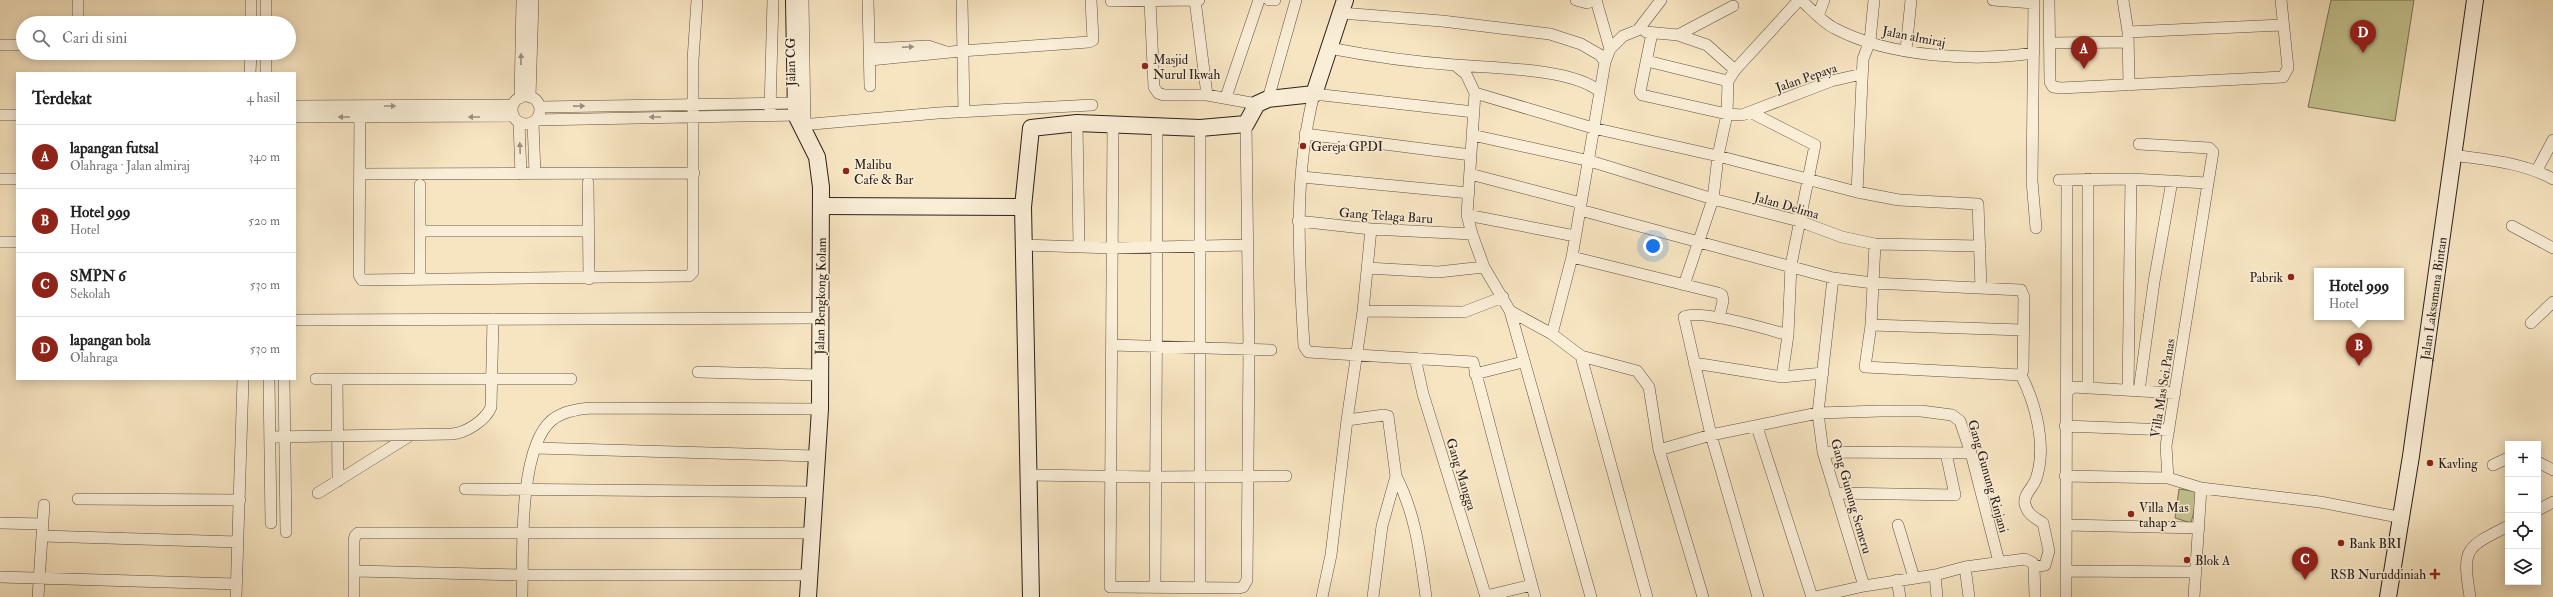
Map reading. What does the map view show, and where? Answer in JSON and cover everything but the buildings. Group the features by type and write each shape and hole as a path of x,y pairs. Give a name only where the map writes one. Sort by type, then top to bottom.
{"street":[{"path":"78,0 78,16"},
{"path":"251,0 251,16"},
{"path":"266,0 266,16"},
{"path":"521,100 522,0"},
{"path":"521,174 516,120 521,100 533,0"},
{"path":"360,111 360,278 364,281 686,277 692,275 694,173 693,60 697,0"},
{"path":"770,116 773,0"},
{"name":"Jalan Bengkong Kolam","path":"794,0 799,117 817,157 821,179 820,409 815,456 815,492 808,597"},
{"name":"Jalan CG","path":"799,117 803,0"},
{"path":"868,0 870,86"},
{"path":"962,0 964,112"},
{"path":"870,54 928,46 947,52 1089,42 1093,40 1091,0"},
{"path":"1195,0 1208,95"},
{"path":"1111,1 1199,0"},
{"path":"1226,97 1259,0"},
{"path":"1113,124 1110,586 1239,588 1246,584 1248,477 1249,348 1246,124 1262,101 1296,0"},
{"path":"1576,0 1587,3 1593,0"},
{"path":"1596,0 1610,49"},
{"path":"1552,334 1572,257 1590,161 1593,128 1605,62 1610,49 1623,36 1638,30 1661,0"},
{"path":"1684,285 1713,199 1718,156 1727,114 1728,81 1734,70 1800,0"},
{"name":"Jalan almiraj","path":"1800,0 1832,27 1854,38 1906,50 1960,58 2034,53"},
{"path":"1818,16 1824,0"},
{"path":"1857,192 1863,59 1870,41 1874,0"},
{"path":"1906,50 1911,0"},
{"path":"1993,0 2034,2 2032,181 2036,228"},
{"path":"2049,0 2051,43 2050,75 2053,86 2061,88 2283,78 2288,68 2282,25 2281,0"},
{"path":"2123,0 2128,37 2129,84"},
{"name":"Jalan Laksamana Bintan","path":"2388,597 2411,456 2453,155 2464,0"},
{"name":"Jalan Laksamana Bintan","path":"2380,597 2457,96 2475,0"},
{"path":"1150,1 1154,87 1158,92 1164,95 1208,95 1262,101 1314,94 1474,112"},
{"path":"1678,35 1732,6"},
{"path":"1535,597 1473,362 1308,352 1305,350 1298,221 1306,134 1314,94 1343,7 1550,34 1581,44 1600,55 1605,62"},
{"path":"2051,43 2282,25"},
{"path":"1638,30 1652,33 1678,35 1706,45 1734,70"},
{"path":"1652,33 1647,61 1728,81"},
{"path":"0,45 16,45"},
{"path":"1329,48 1378,56 1544,74 1589,83 1599,91"},
{"path":"250,72 251,60"},
{"path":"266,60 266,72"},
{"name":"Jalan Pepaya","path":"1647,61 1640,92 1642,96 1727,114 1742,115 1831,81 1862,74"},
{"path":"1455,65 1466,74 1475,94 1467,214 1472,234 1484,267 1510,311 1523,362 1591,597"},
{"path":"1475,94 1593,128 1718,156 1857,192 1899,200 1978,204 1981,288"},
{"path":"296,117 534,99 540,107"},
{"path":"540,107 770,103 799,117"},
{"path":"296,106 535,121 694,117 799,117 964,112 1092,104"},
{"path":"535,174 535,121 540,107"},
{"path":"1030,108 1031,128 1023,206 1030,475 1031,597"},
{"path":"1750,112 1796,136 1814,143 1815,148 1791,265 1788,335 1782,377"},
{"path":"0,115 16,115"},
{"path":"1031,128 1077,123 1200,128 1246,124"},
{"path":"1077,123 1079,246"},
{"path":"1155,587 1155,345 1158,247 1157,127"},
{"path":"1200,128 1202,477 1200,587"},
{"path":"1306,134 1471,155"},
{"name":"Jalan Delima","path":"1472,135 1590,161 1713,199 1800,221 1842,237 1875,244 1980,246"},
{"path":"2537,170 2553,140"},
{"name":"Villa Mas Sei.Panas","path":"2139,144 2211,148 2213,152 2166,446 2168,478"},
{"path":"2453,155 2510,163 2537,170 2553,179"},
{"path":"360,174 694,173"},
{"path":"1470,174 1833,278 1873,283 2022,290 2024,297 2023,370 2021,375 2031,399 2041,445 2036,479 2027,494 2025,502 2028,512 2043,523 2048,551 2045,565 2034,567"},
{"path":"1302,177 1469,192"},
{"path":"0,179 16,179"},
{"path":"2088,179 2088,388"},
{"path":"2066,597 2065,426 2067,392 2063,180 2131,179 2207,183"},
{"path":"2131,179 2134,390"},
{"path":"2134,390 2172,182"},
{"path":"588,183 590,279"},
{"path":"420,185 420,280"},
{"path":"821,206 1023,206"},
{"path":"1467,214 1575,236"},
{"name":"Gang Telaga Baru","path":"1298,221 1371,229 1472,234"},
{"path":"2512,226 2553,248"},
{"path":"1322,597 1330,555 1347,420 1363,311 1371,229"},
{"path":"420,231 588,231"},
{"path":"0,242 16,242"},
{"path":"1875,244 1871,325 1865,367 2021,375"},
{"path":"1024,245 1112,248 1248,245"},
{"path":"1572,257 1722,295 1723,301 1719,318"},
{"path":"1367,268 1438,272 1484,267"},
{"name":"Gang Gunung Semeru","path":"1833,278 1818,413 1823,452 1861,590"},
{"path":"1363,311 1464,312 1503,298"},
{"path":"2531,323 2553,302"},
{"path":"1510,311 1552,334 1581,356 1636,371 1643,376 1649,386 1659,450 1703,597"},
{"path":"1758,597 1711,435 1684,317 1693,314 1719,318 1788,335"},
{"path":"296,320 820,318"},
{"path":"270,437 459,433 470,428 490,411 493,379 493,319"},
{"path":"1871,325 2023,330"},
{"path":"1112,345 1201,346 1272,350"},
{"path":"1581,356 1647,597"},
{"name":"Gang Mangga","path":"1415,358 1422,394 1486,597"},
{"path":"1475,374 1523,362"},
{"path":"1694,363 1782,377 1823,373"},
{"path":"698,372 819,375"},
{"path":"316,379 571,379"},
{"path":"337,379 338,481"},
{"path":"236,597 235,584 240,500 243,380"},
{"path":"269,380 271,523"},
{"path":"284,380 286,532"},
{"path":"2067,392 2073,388 2088,388 2175,393"},
{"path":"522,597 526,491 535,448 551,421 570,411 580,409 820,409"},
{"name":"Gang Gunung Rinjani","path":"1659,450 1711,435 1757,427 1818,413 1881,410 1920,411 1952,415 1960,421 1971,453 1999,562"},
{"path":"1347,420 1388,416 1396,476 1408,499 1415,523 1426,597"},
{"path":"2065,426 2169,430"},
{"path":"1757,427 1814,597 1861,590 1897,580 1935,575 1965,567 2025,559 2029,560 2034,567 2035,597"},
{"path":"318,492 338,481 411,434"},
{"path":"535,448 815,456"},
{"path":"1823,452 1971,453"},
{"path":"1835,493 1955,496 1946,453"},
{"path":"2493,465 2505,459"},
{"path":"2541,464 2553,470"},
{"path":"1030,475 1111,477 1286,476"},
{"path":"1373,597 1382,526 1396,476"},
{"path":"2065,476 2168,478 2202,488 2320,502 2393,516"},
{"path":"2194,597 2202,488"},
{"path":"465,489 526,491 815,492"},
{"path":"78,498 240,500"},
{"path":"2541,508 2553,502"},
{"path":"38,597 44,505"},
{"path":"0,523 43,524"},
{"path":"1898,525 1914,578"},
{"path":"2066,525 2200,528"},
{"path":"2470,597 2465,568 2468,552 2472,546 2505,528"},
{"path":"354,597 354,541 355,536 358,533 812,533"},
{"path":"42,536 238,542"},
{"path":"1965,567 1969,597"},
{"path":"355,571 523,575 810,575"},
{"path":"2066,572 2195,572"},
{"path":"1935,575 1937,597"},
{"path":"0,577 39,580 235,584"},
{"path":"1897,580 1900,597"},
{"path":"1486,597 1532,585"}],"shaded area":[{"path":"2331,0 2414,0 2395,121 2308,107"},
{"path":"2179,489 2199,492 2191,523 2175,518"}],"place":[{"name":"lapangan bola","path":"2363,53"},
{"name":"Masjid Nurul Ikwah","path":"1145,66"},
{"name":"lapangan futsal","path":"2084,69"},
{"name":"Gereja GPDI","path":"1303,146"},
{"name":"Malibu Cafe & Bar","path":"846,171"},
{"name":"Pabrik","path":"2291,277"},
{"name":"Hotel 999","path":"2359,366"},
{"name":"Kavling","path":"2430,463"},
{"name":"Villa Mas tahap 2","path":"2131,514"},
{"name":"Bank BRI","path":"2341,543"},
{"name":"Blok A","path":"2187,560"},
{"name":"RSB Nuruddiniah","path":"2435,574"},
{"name":"SMPN 6","path":"2305,580"}]}
